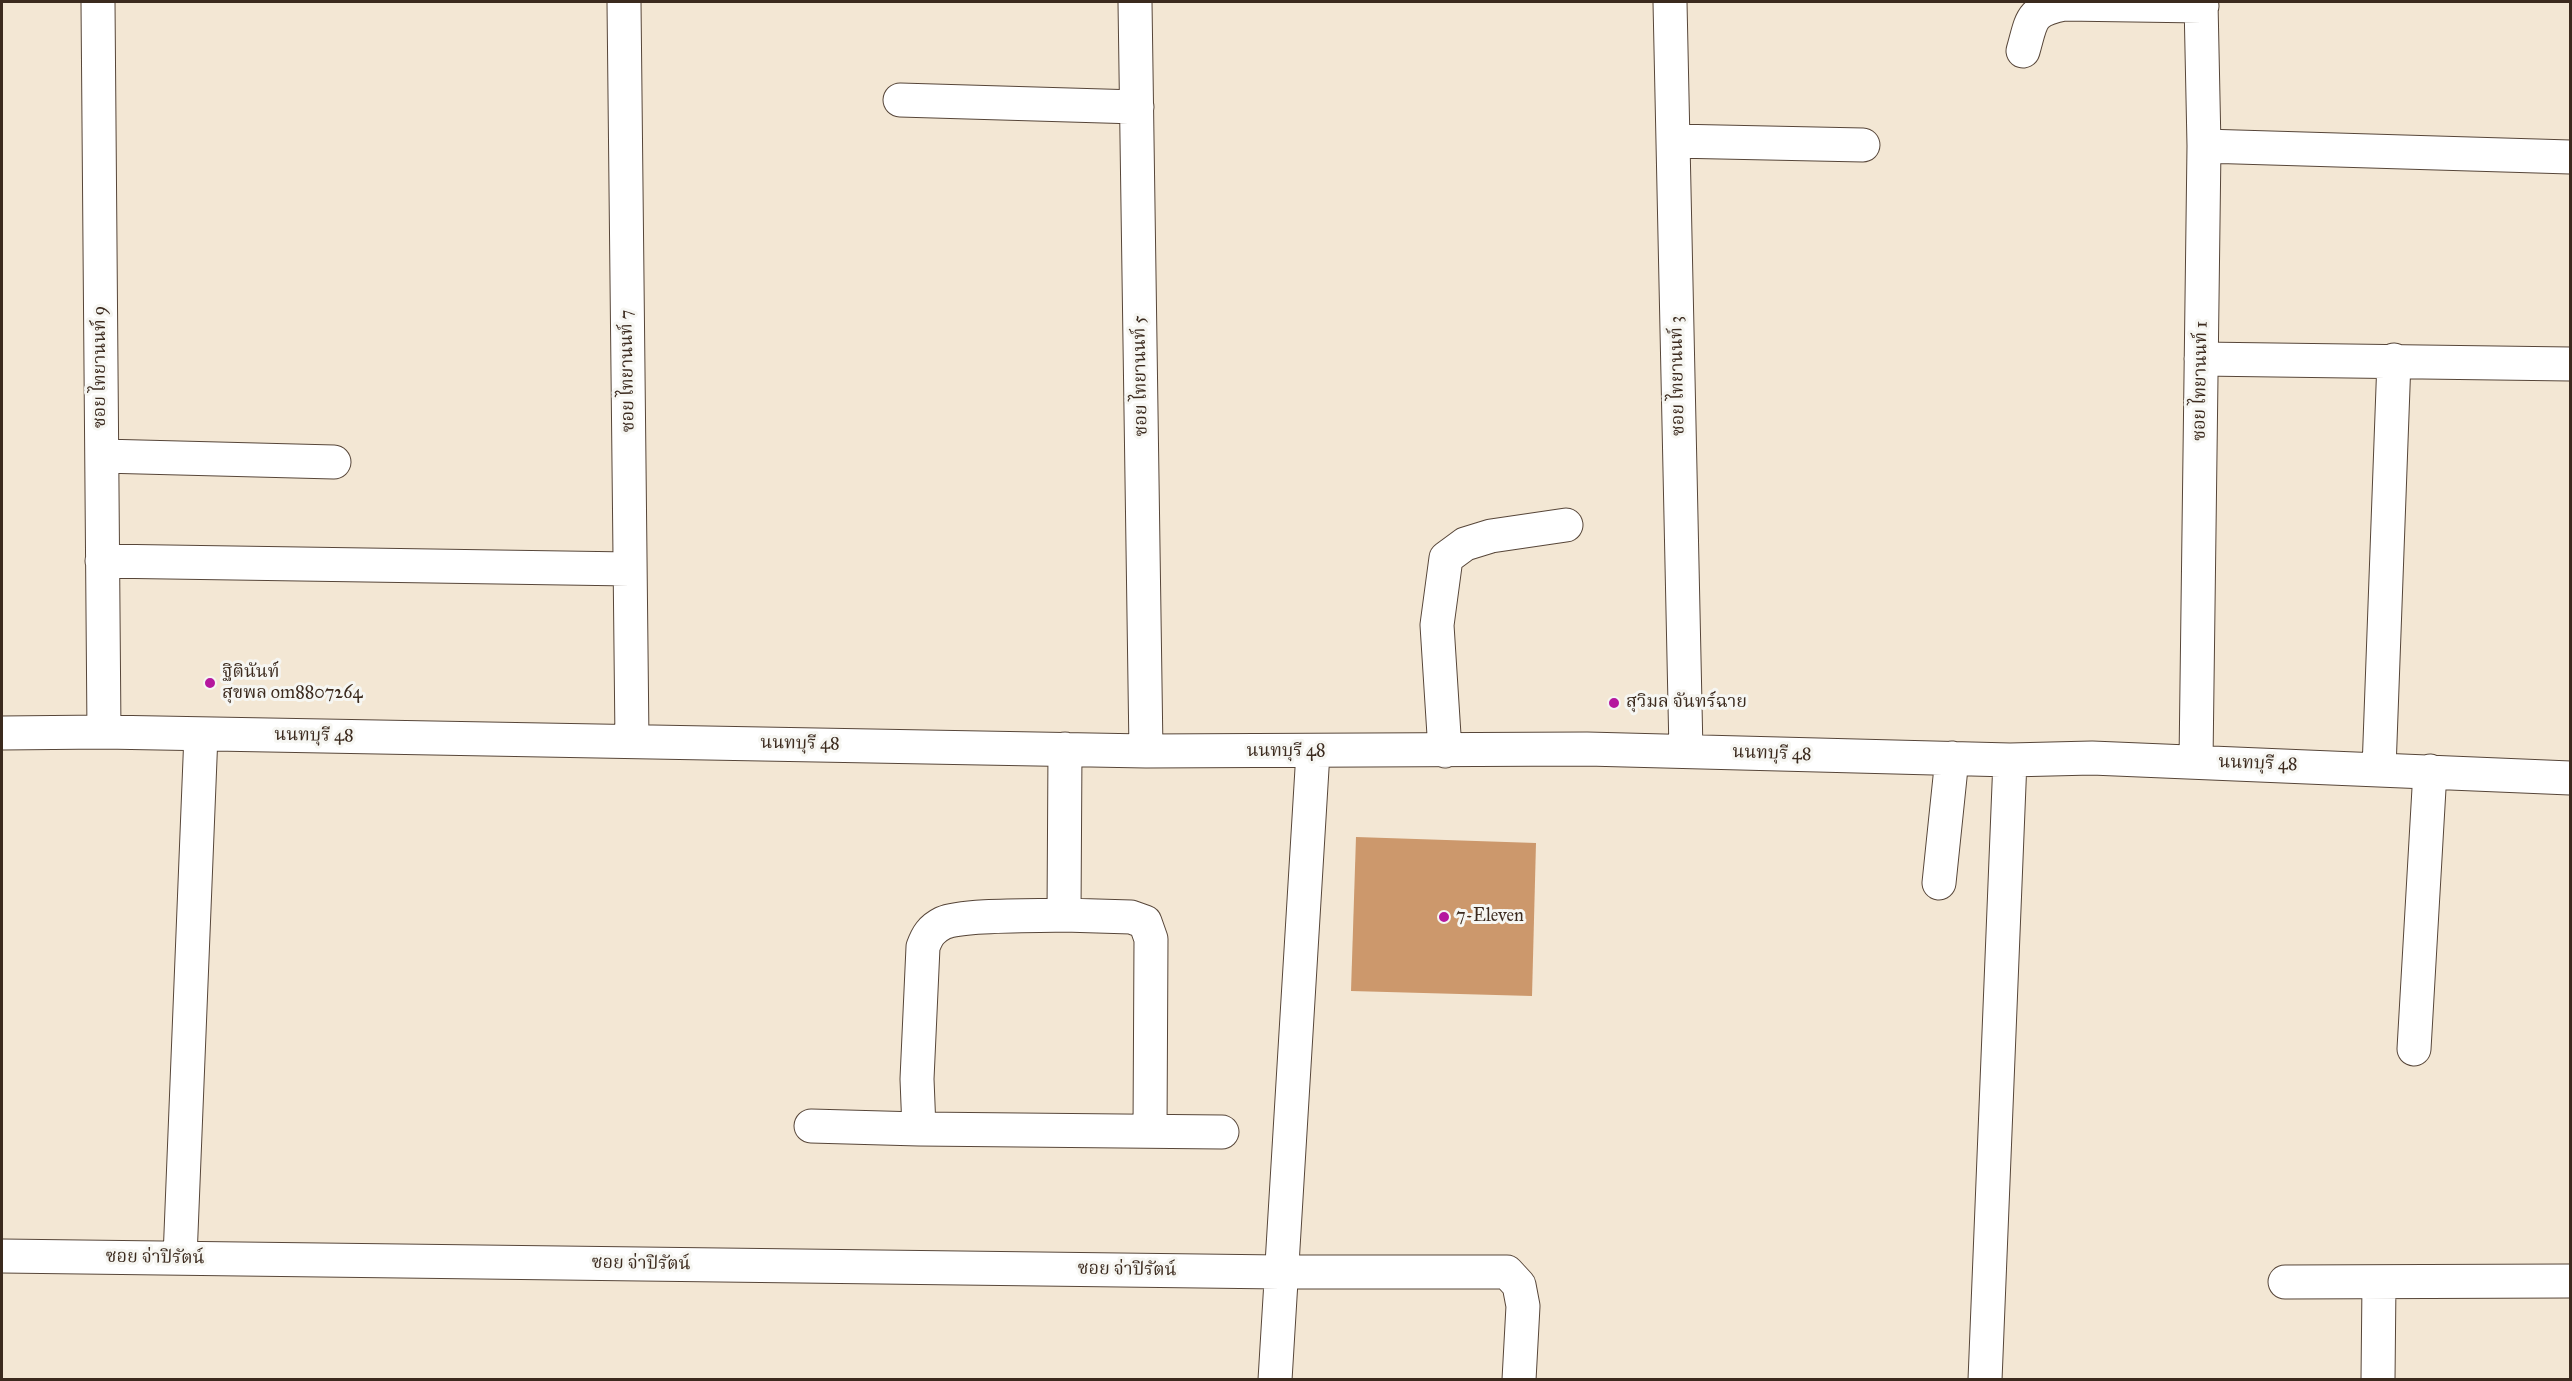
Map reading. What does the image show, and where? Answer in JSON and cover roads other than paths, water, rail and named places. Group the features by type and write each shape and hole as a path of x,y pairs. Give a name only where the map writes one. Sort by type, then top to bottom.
{"street":[{"name":"ซอย ไทยานนท์ 9","path":"98,2 104,732"},
{"name":"ซอย ไทยานนท์ 7","path":"624,2 632,741"},
{"name":"ซอย ไทยานนท์ 5","path":"1135,2 1146,751"},
{"name":"ซอย ไทยานนท์ 3","path":"1671,2 1686,751"},
{"path":"2023,51 2033,17 2045,7 2064,4 2202,4"},
{"name":"ซอย ไทยานนท์ 1","path":"2196,761 2204,146 2202,4"},
{"path":"900,100 1137,107"},
{"path":"1673,141 1863,145"},
{"path":"2204,146 2571,157"},
{"path":"2201,359 2571,364"},
{"path":"2379,769 2394,360"},
{"path":"102,456 334,462"},
{"path":"1445,751 1437,625 1446,558 1466,544 1491,536 1566,525"},
{"path":"102,561 630,569"},
{"name":"นนทบุรี 48","path":"2,733 104,732 1146,751 1686,751 1952,759 2092,758 2571,778"},
{"path":"180,1258 201,734"},
{"path":"1064,915 1065,749"},
{"path":"1275,1380 1313,752"},
{"path":"1939,883 1952,759"},
{"path":"1985,1380 2010,760"},
{"path":"2414,1049 2430,771"},
{"path":"919,1129 916,1080 922,947 929,932 944,922 1064,915 1131,918 1145,922 1151,939 1153,959 1150,1131"},
{"path":"811,1126 1222,1132"},
{"name":"ซอย จ่าปิรัตน์","path":"2,1256 1280,1272 1507,1272 1520,1285 1523,1306 1519,1380"},
{"path":"2285,1282 2571,1281"},
{"path":"2378,1380 2379,1282"}],"place":[{"name":"ฐิตินันท์ สุขพล om8807264","path":"210,683"},
{"name":"สุวิมล จันทร์ฉาย","path":"1614,703"},
{"name":"7-Eleven","path":"1444,917"}]}
